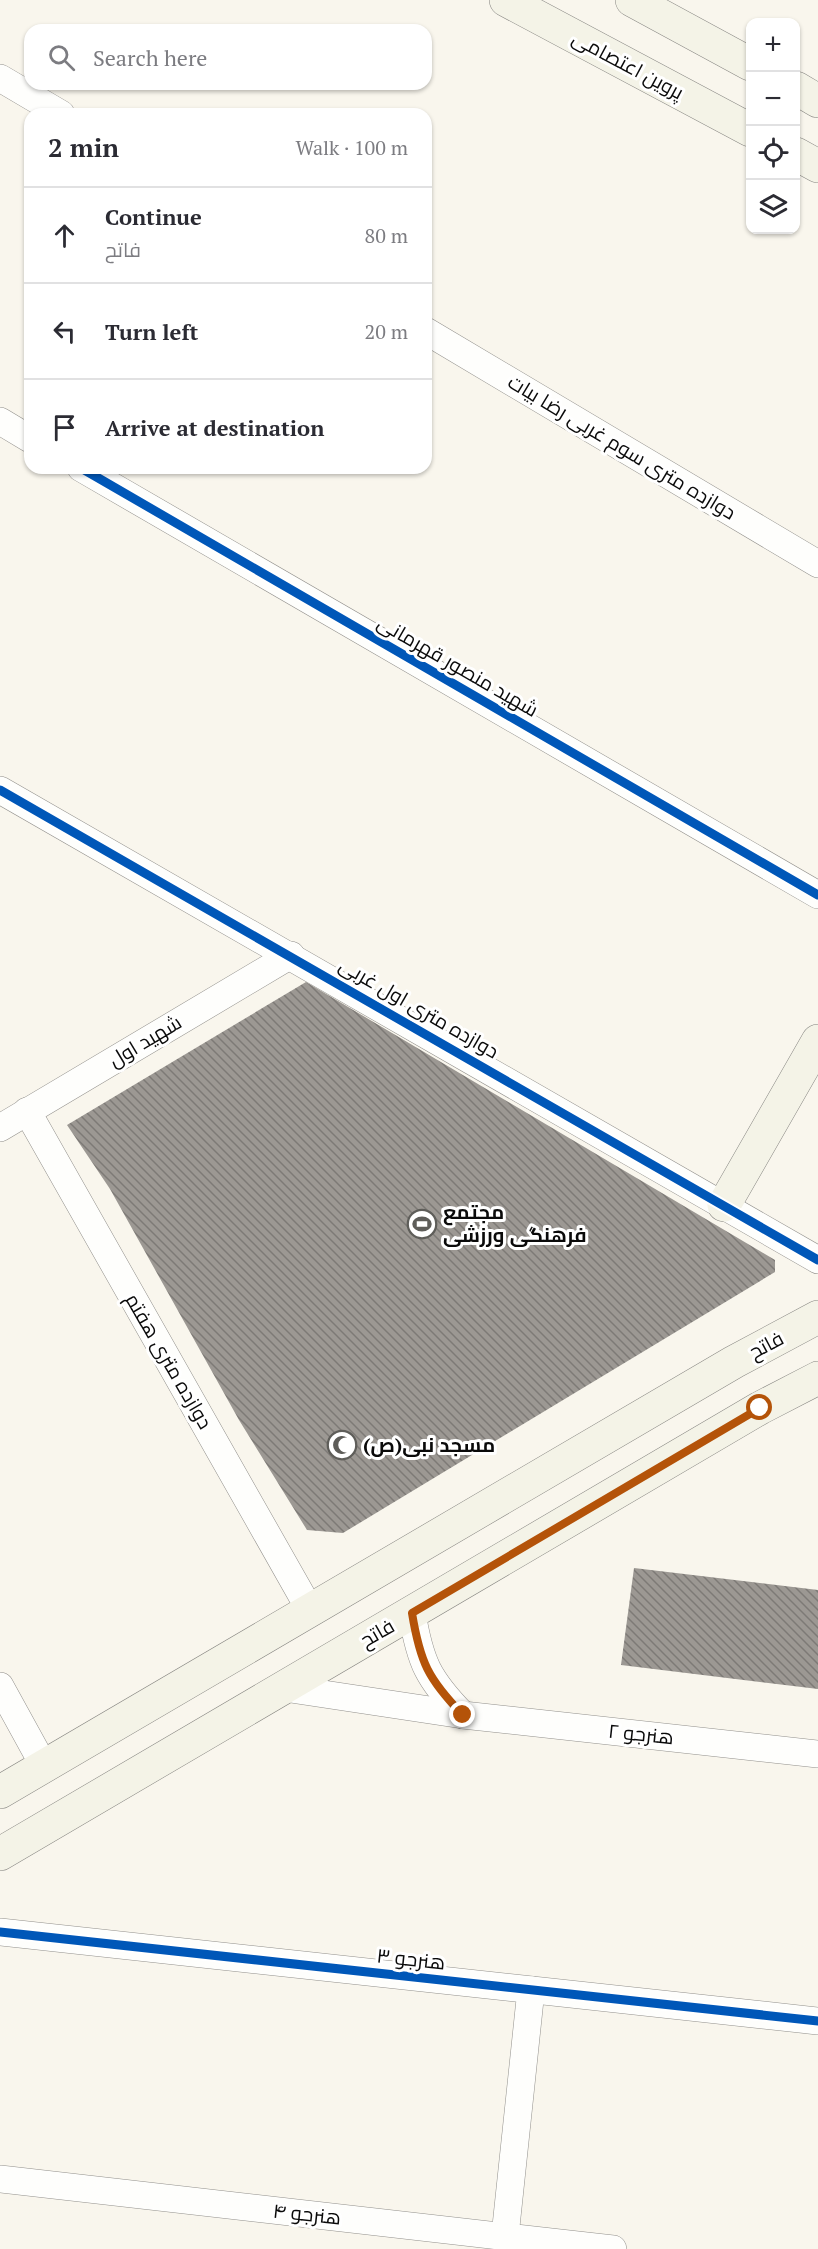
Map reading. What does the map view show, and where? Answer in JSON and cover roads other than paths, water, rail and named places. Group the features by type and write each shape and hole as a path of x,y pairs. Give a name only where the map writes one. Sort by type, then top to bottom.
{"main road":[{"name":"پروین اعتصامی","path":"506,0 746,128"},
{"path":"632,0 746,62"},
{"path":"800,91 818,101"},
{"path":"800,157 818,166"},
{"path":"724,1205 818,1041"},
{"name":"فاتح","path":"0,1792 734,1362 818,1317"},
{"name":"فاتح","path":"0,1854 760,1408 818,1378"}],"street":[{"path":"0,78 51,108"},
{"name":"دوازده متری سوم غربی رضا بیات","path":"432,335 818,564"},
{"path":"0,421 24,435"},
{"name":"شهید منصور قهرمانی","path":"91,474 818,895"},
{"name":"دوازده متری اول غربی","path":"0,790 291,955 818,1260"},
{"name":"شهید اول","path":"0,1128 291,955"},
{"name":"دوازده متری هفتم","path":"27,1111 310,1610"},
{"path":"412,1613 418,1651 431,1678 463,1715"},
{"path":"0,1686 44,1766"},
{"name":"هنرجو ۲","path":"284,1688 463,1715 818,1754"},
{"name":"هنرجو ۳","path":"0,1932 818,2021"},
{"path":"505,2236 531,1990"},
{"name":"هنرجو ۴","path":"0,2179 613,2249"}],"place":[{"name":"مجتمع فرهنگی ورزشی","path":"422,1224"},
{"name":"مسجد نبی(ص)","path":"342,1445"}]}
